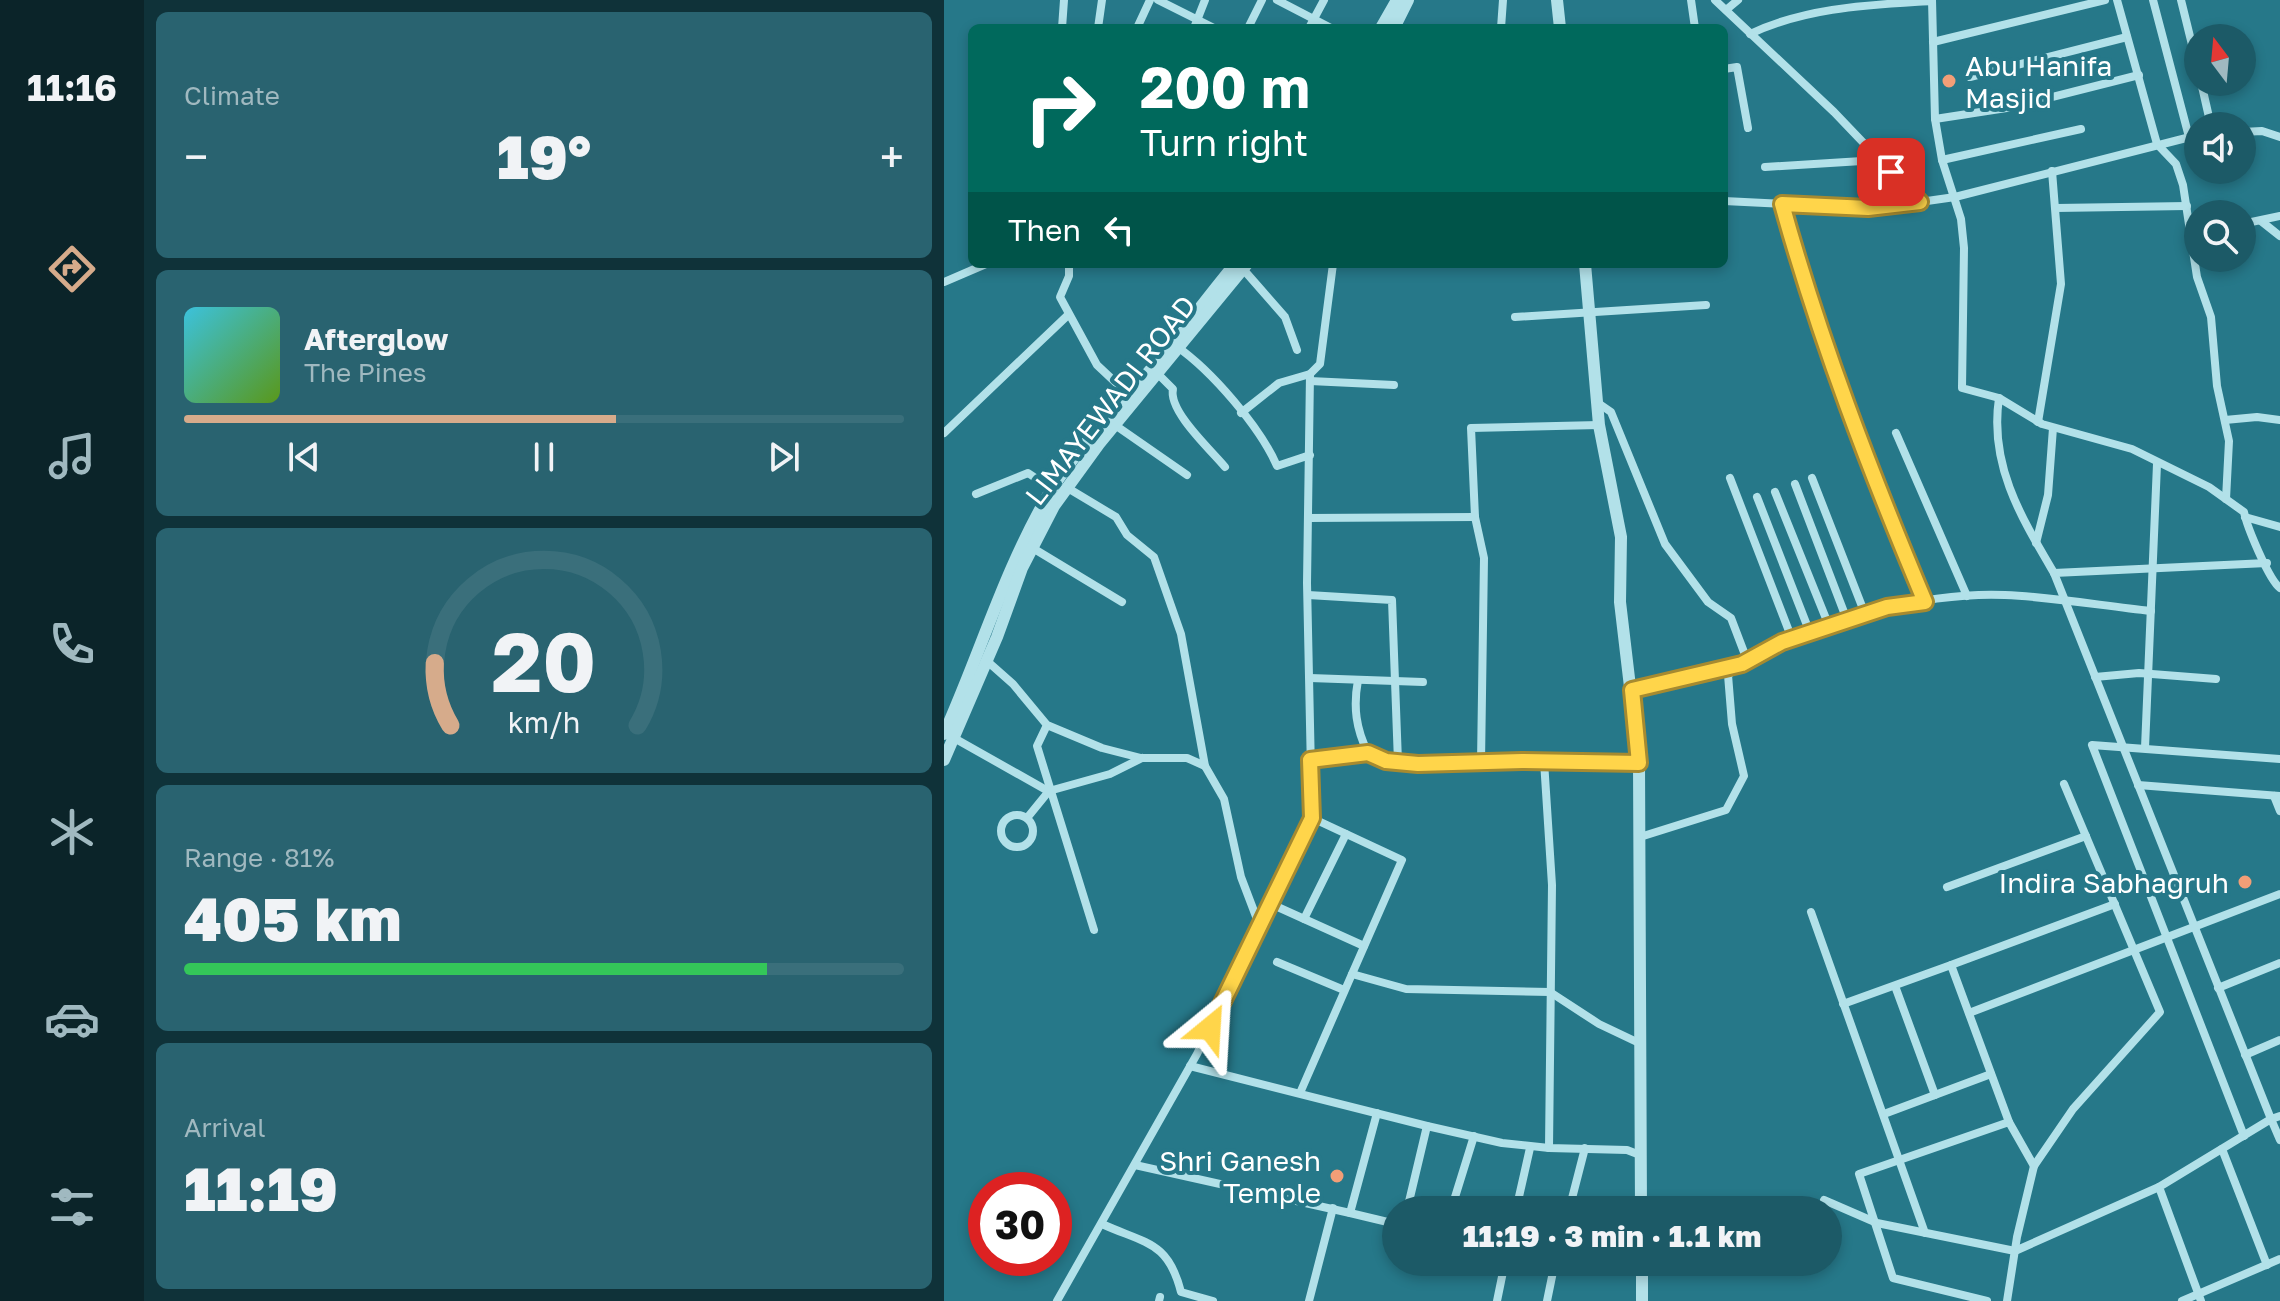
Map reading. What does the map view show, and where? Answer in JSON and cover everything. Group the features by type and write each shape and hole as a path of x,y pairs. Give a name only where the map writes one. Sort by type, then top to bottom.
{"street":[{"path":"1062,24 1064,0"},
{"path":"1099,24 1102,0"},
{"path":"1139,24 1150,0"},
{"path":"1158,0 1195,23 1205,0"},
{"path":"1250,24 1262,0"},
{"path":"1277,0 1323,24"},
{"path":"1311,24 1324,0"},
{"path":"1383,24 1398,0"},
{"path":"1395,24 1398,0"},
{"path":"1501,24 1503,0"},
{"path":"1557,0 1560,24"},
{"path":"1691,0 1694,24"},
{"path":"1715,0 1920,202"},
{"path":"1726,10 1738,0"},
{"path":"1933,42 2105,0"},
{"path":"2117,0 2157,144 2176,164 2185,200"},
{"path":"2153,0 2186,112"},
{"path":"2181,0 2187,24"},
{"path":"1750,34 1777,21 1837,9 1932,1 1935,119 1942,160 1955,197 1964,248 1962,388 1999,398 2053,428 2132,449 2226,499 2244,512 2249,533 2267,563 2272,582 2280,588"},
{"path":"1970,77 2127,37"},
{"path":"1728,68 1737,67 1748,128"},
{"path":"1935,119 2002,110 2139,75"},
{"path":"1942,160 2081,129"},
{"path":"2256,131 2280,137"},
{"path":"1728,201 1868,208 1920,202 1955,197 2184,138"},
{"path":"1765,167 1878,160"},
{"path":"2038,422 2061,284 2052,171"},
{"path":"1782,204 1808,297 1851,421 1925,602"},
{"path":"2056,208 2184,206"},
{"path":"2256,222 2280,216"},
{"path":"2261,221 2280,236"},
{"path":"944,282 977,268"},
{"path":"1069,268 1060,297 1068,315 1097,365 1129,395"},
{"name":"LIMAYEWADI ROAD","path":"983,659 1014,562 1052,489 1080,450 1176,346 1240,268"},
{"path":"1244,268 1285,317 1297,350"},
{"path":"1057,1301 1190,1066 1312,818 1308,595 1310,378 1320,364 1332,268"},
{"path":"1585,268 1599,425 1621,537 1620,602 1639,763 1641,1196"},
{"path":"2197,272 2211,317 2217,386 2229,441 2226,499"},
{"path":"1515,317 1706,305"},
{"path":"944,433 1068,315"},
{"path":"1176,346 1266,442 1277,466 1310,455"},
{"name":"LIMAYEWADI ROAD","path":"983,659 1031,547 1066,487 1159,375 1176,346"},
{"path":"1159,375 1173,389 1171,395 1189,427 1225,467"},
{"path":"1241,413 1279,383 1310,378 1394,385"},
{"path":"1999,398 1995,425 2002,474 2054,573 2245,1055 2276,1117 2280,1140"},
{"path":"1598,403 1611,412 1665,544 1708,602 1731,618 1744,662"},
{"path":"2225,420 2257,417 2280,420"},
{"path":"1115,425 1187,475"},
{"path":"1481,762 1484,558 1475,517 1471,428 1599,425"},
{"path":"2036,543 2048,495 2053,428"},
{"path":"1896,433 1967,596"},
{"path":"2145,748 2157,464"},
{"path":"976,494 1028,473 1052,489"},
{"path":"1730,478 1792,639"},
{"path":"1812,478 1865,614"},
{"path":"1795,484 1847,620"},
{"path":"1066,487 1116,517 1127,535 1154,557 1181,634 1205,766 1224,799 1241,877 1260,927"},
{"path":"1775,492 1829,626"},
{"path":"1757,497 1810,633"},
{"path":"1308,518 1475,517"},
{"path":"2245,517 2280,527"},
{"path":"1031,547 1122,602"},
{"path":"2054,573 2267,563"},
{"path":"1308,595 1392,600 1398,762"},
{"path":"1632,690 1744,662 1792,639 1865,614 1925,602 2006,595 2151,611"},
{"path":"944,760 949,736 983,659 1013,684 1047,725 1102,748 1142,758 1187,758 1205,766"},
{"path":"1640,837 1726,810 1744,776 1727,693 1728,675 1744,662"},
{"path":"2095,677 2149,674 2216,679"},
{"path":"1310,678 1423,682"},
{"path":"1358,680 1354,715 1368,753"},
{"path":"1047,725 1037,746 1094,930"},
{"path":"949,736 1049,791"},
{"path":"2244,1136 2092,745 2280,759"},
{"path":"1310,760 1368,753 1398,762 1639,763"},
{"path":"1027,818 1049,791 1110,774 1142,758"},
{"path":"1544,761 1552,885 1549,1148"},
{"path":"2007,1301 2034,1166 2073,1109 2160,1012 2064,784"},
{"path":"2138,785 2277,796 2280,811"},
{"path":"1300,1093 1402,860 1312,818"},
{"path":"1304,919 1346,834"},
{"path":"1947,887 2086,836"},
{"path":"1969,1013 2280,894"},
{"path":"1271,904 1364,946"},
{"path":"1843,1004 2115,904"},
{"path":"1811,912 1925,1233"},
{"path":"1277,962 1344,990"},
{"path":"2218,988 2280,963"},
{"path":"1951,965 2009,1122 2034,1166"},
{"path":"1352,974 1406,989 1550,992 1587,1017 1639,1043"},
{"path":"1895,986 1935,1095"},
{"path":"2245,1055 2280,1040"},
{"path":"1190,1066 1427,1126 1530,1148 1627,1150 1640,1155"},
{"path":"1884,1114 1991,1074"},
{"path":"1350,1213 1377,1113"},
{"path":"1842,1208 1877,1223 2015,1251 2159,1187 2276,1117"},
{"path":"1987,1301 1893,1278 1859,1174 2009,1122"},
{"path":"1410,1196 1427,1126"},
{"path":"1455,1196 1474,1136"},
{"path":"1519,1196 1530,1148"},
{"path":"1573,1196 1585,1148"},
{"path":"2222,1149 2267,1265"},
{"path":"1135,1165 1382,1221"},
{"path":"2159,1187 2200,1298"},
{"path":"1309,1301 1333,1208"},
{"path":"1102,1224 1164,1253 1174,1265 1181,1292 1213,1301"},
{"path":"2182,1301 2200,1298 2280,1259"},
{"path":"1497,1301 1502,1276"},
{"path":"1547,1301 1552,1276"},
{"path":"1642,1276 1642,1301"}],"place":[{"name":"Abu Hanifa Masjid","path":"1949,81"},
{"name":"Indira Sabhagruh","path":"2245,882"},
{"name":"Shri Ganesh Temple","path":"1337,1176"}],"route":[{"path":"1210,1028 1312,818 1310,760 1368,753 1386,761 1418,764 1522,761 1639,763 1632,690 1742,664 1782,642 1887,607 1925,602 1851,421 1808,297 1782,204 1868,208 1920,202 1891,172"}]}
